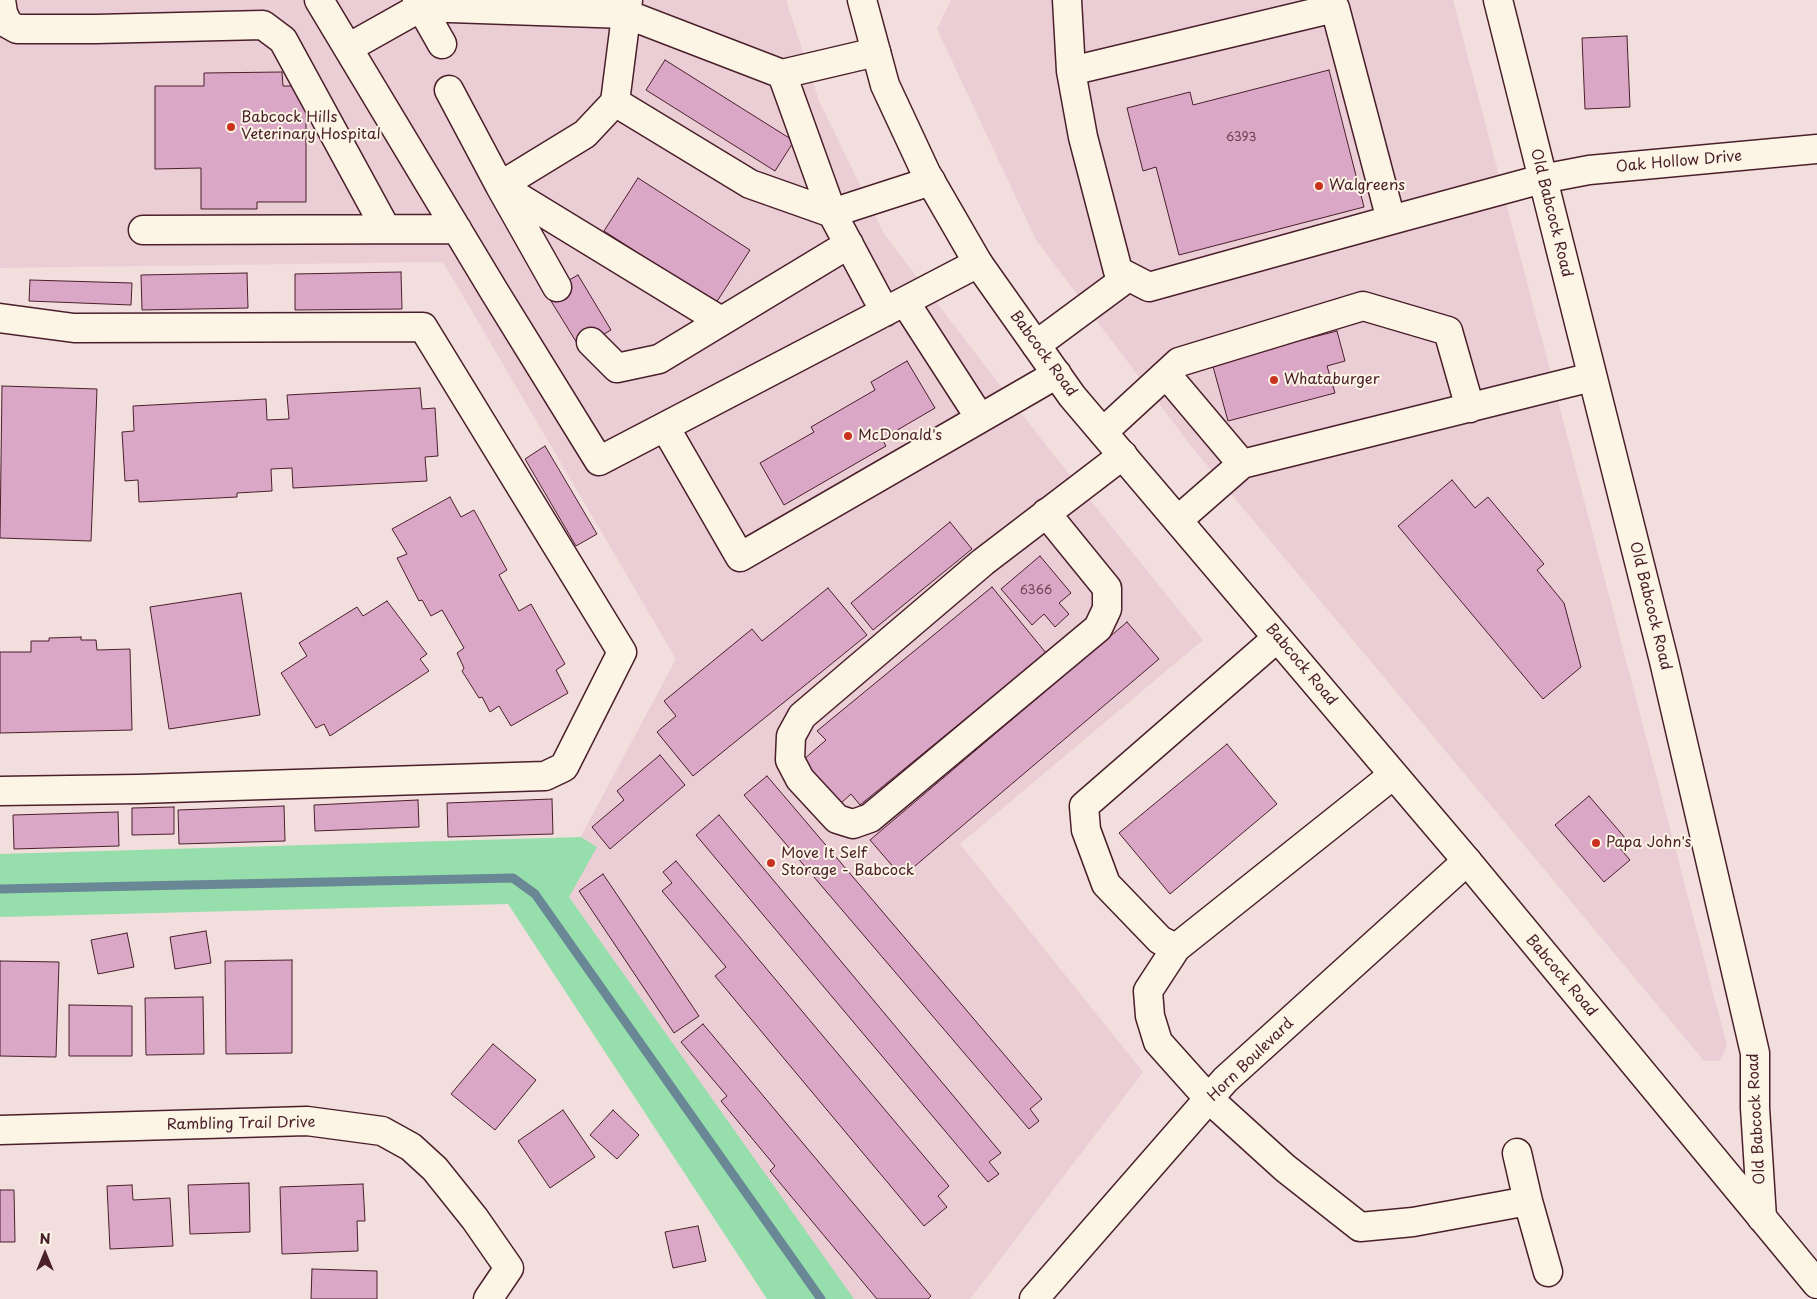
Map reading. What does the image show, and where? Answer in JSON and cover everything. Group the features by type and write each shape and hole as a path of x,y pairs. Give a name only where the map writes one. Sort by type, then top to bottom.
{"street":[{"path":"1,0 2,13 8,24 17,29 263,25 283,40 386,229"},
{"path":"319,0 599,461 978,263"},
{"name":"Babcock Road","path":"862,0 885,85 931,181 978,263 1057,374 1103,432 1467,862 1817,1284"},
{"path":"1036,345 1128,277 1118,271 1083,137 1071,71 1067,0"},
{"name":"Old Babcock Road","path":"1498,0 1664,661 1755,1053 1755,1108 1762,1218"},
{"path":"348,48 419,4 627,7 782,74 876,52"},
{"path":"419,4 442,44"},
{"path":"1071,71 1335,4 1391,220"},
{"path":"500,186 585,134 615,102 627,7"},
{"path":"782,74 832,213 849,244 980,418"},
{"path":"449,90 557,287"},
{"path":"615,102 750,184 832,213 931,181"},
{"name":"Oak Hollow Drive","path":"1128,277 1149,288 1542,179 1589,170 1817,149"},
{"path":"500,186 721,321"},
{"path":"143,230 457,228"},
{"path":"591,342 617,368 659,359 849,244"},
{"path":"1103,432 1179,362 1363,306 1448,331 1470,408"},
{"path":"0,318 74,328 423,327 622,652 564,767 545,776 139,789 0,791"},
{"path":"665,427 740,557 1057,374"},
{"path":"1166,374 1242,464"},
{"path":"1178,520 1242,464 1592,378"},
{"path":"1046,514 1107,588 1107,609 1098,628 870,818 853,824 837,819 800,779 790,760 791,736 802,716 983,562 1123,455"},
{"path":"1176,948 1160,940 1106,884 1086,830 1084,806 1277,638"},
{"path":"1393,775 1176,948 1148,991 1150,1016 1158,1042 1209,1099 1286,1168 1360,1227 1413,1222 1528,1201"},
{"name":"Horn Boulevard","path":"1034,1299 1225,1080 1467,862"},
{"name":"Rambling Trail Drive","path":"0,1130 307,1121 382,1131 411,1147 435,1169 475,1219 509,1268 488,1299"},
{"path":"1517,1153 1548,1272"}],"shaded area":[{"path":"0,0 786,0 819,101 884,234 1045,444 1203,640 960,844 1143,1072 970,1299 849,1299 557,881 676,659 443,262 0,268"},
{"path":"951,0 1453,0 1727,1046 1720,1061 1704,1061 1191,446 1036,240 937,29"}],"green space":[{"path":"581,837 597,847 569,897 854,1299 767,1299 508,904 0,917 0,854"}],"building":[{"path":"1627,36 1630,107 1585,109 1582,38"},
{"path":"665,60 794,141 775,171 646,90"},
{"name":"Walgreens","path":"1329,70 1364,207 1179,255 1156,167 1143,171 1127,108 1190,92 1193,105"},
{"name":"Babcock Hills Veterinary Hospital","path":"282,72 283,86 306,86 306,202 257,202 257,209 201,209 201,168 155,169 155,86 204,86 204,73"},
{"path":"638,178 750,250 716,303 604,231"},
{"path":"401,272 402,309 295,310 295,274"},
{"path":"247,273 248,308 142,310 141,275"},
{"path":"578,275 611,330 580,348 546,293"},
{"path":"30,280 132,283 131,305 29,301"},
{"name":"Whataburger","path":"1337,331 1345,361 1327,366 1335,393 1228,421 1212,363"},
{"name":"McDonald's","path":"907,361 935,408 882,439 886,446 784,505 760,463 814,432 811,427 875,390 871,382"},
{"path":"2,386 97,389 91,541 0,538"},
{"path":"420,388 422,409 435,408 438,456 425,457 427,481 293,488 292,468 271,469 272,491 237,493 237,497 139,502 138,480 125,481 122,432 134,431 133,406 266,399 267,420 289,419 287,395"},
{"path":"545,446 597,534 576,546 525,459"},
{"path":"1452,480 1475,508 1488,497 1544,564 1537,570 1564,603 1581,667 1543,699 1398,526"},
{"path":"450,497 461,517 474,510 507,570 499,575 519,611 531,604 565,664 556,670 568,693 511,726 499,706 490,712 482,697 479,698 462,671 464,668 457,653 464,648 442,610 431,616 422,600 419,601 397,558 407,554 392,529"},
{"path":"950,522 972,549 873,630 851,603"},
{"path":"1040,556 1071,593 1059,603 1069,614 1055,627 1044,614 1032,625 1001,589"},
{"path":"992,587 1046,653 860,805 851,794 840,804 803,760 826,740 817,731"},
{"path":"828,588 867,635 693,776 657,732 676,716 664,701 752,629 762,641"},
{"path":"241,593 260,715 169,729 150,607"},
{"path":"387,601 427,654 420,659 429,671 330,736 324,724 316,728 281,673 307,656 299,643 357,607 363,616"},
{"path":"1127,622 1159,659 902,877 870,840"},
{"path":"81,637 81,640 96,640 97,650 130,649 132,730 0,733 0,652 31,652 31,641 49,641 49,638"},
{"path":"1227,744 1277,804 1170,894 1119,833"},
{"path":"660,755 685,785 610,849 592,827 624,800 617,791"},
{"path":"767,776 1042,1099 1030,1109 1039,1121 1029,1129 744,795"},
{"name":"Papa John's","path":"1589,796 1626,839 1618,846 1630,860 1604,882 1555,825"},
{"path":"552,799 553,834 448,837 447,803"},
{"path":"418,800 419,827 315,831 314,805"},
{"path":"284,806 285,841 179,844 178,810"},
{"path":"174,807 174,834 132,835 132,808"},
{"path":"118,812 119,846 14,849 13,815"},
{"path":"719,815 1001,1153 989,1162 999,1174 988,1182 696,835"},
{"path":"676,861 949,1186 938,1196 947,1207 924,1226 715,976 726,967 662,891 672,883 663,872"},
{"path":"603,874 699,1016 674,1033 579,891"},
{"path":"206,931 211,963 175,969 170,937"},
{"path":"127,933 134,967 98,974 91,940"},
{"path":"292,960 292,1053 226,1054 225,961"},
{"path":"0,961 59,962 56,1057 0,1056"},
{"path":"203,997 204,1054 146,1055 145,998"},
{"path":"69,1005 132,1006 132,1056 69,1056"},
{"path":"703,1024 931,1296 928,1299 877,1299 770,1171 775,1166 721,1101 727,1096 681,1042"},
{"path":"493,1044 536,1080 495,1130 451,1094"},
{"path":"563,1110 595,1157 550,1188 518,1141"},
{"path":"613,1110 639,1135 617,1159 590,1135"},
{"path":"249,1183 250,1232 190,1234 188,1185"},
{"path":"363,1184 365,1221 357,1221 358,1251 282,1254 280,1187"},
{"path":"132,1185 133,1200 170,1198 173,1246 110,1249 107,1186"},
{"path":"0,1190 14,1190 15,1242 0,1242"},
{"path":"698,1226 706,1261 673,1268 665,1232"},
{"path":"312,1269 377,1271 377,1299 311,1299"}],"waterway":[{"path":"0,889 513,878 535,894 821,1299"}],"place":[{"name":"Babcock Hills Veterinary Hospital","path":"231,127"},
{"name":"Walgreens","path":"1319,186"},
{"name":"Whataburger","path":"1274,380"},
{"name":"McDonald's","path":"848,436"},
{"name":"Papa John's","path":"1596,843"},
{"name":"Move It Self Storage - Babcock","path":"771,863"}]}
